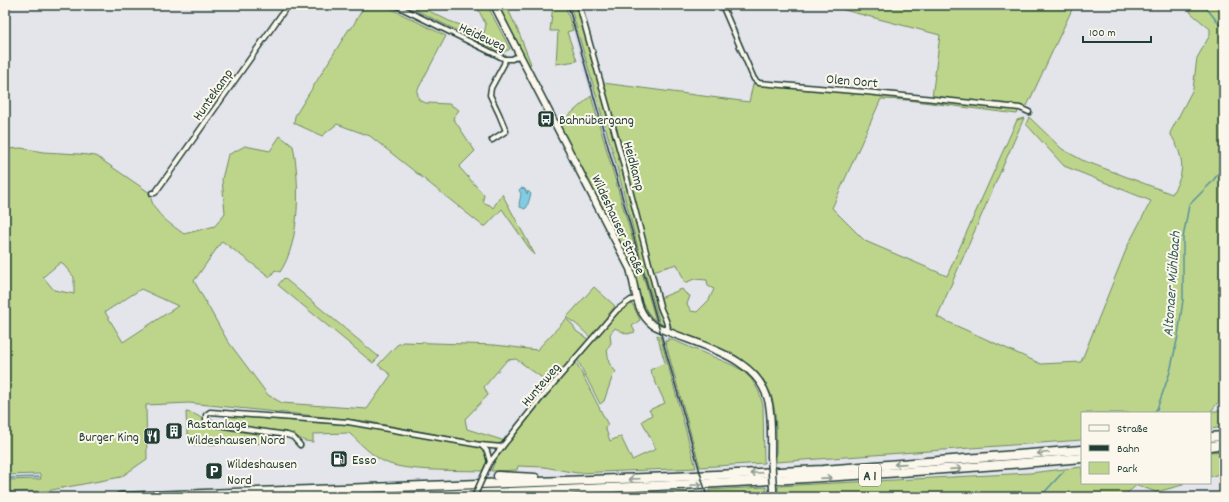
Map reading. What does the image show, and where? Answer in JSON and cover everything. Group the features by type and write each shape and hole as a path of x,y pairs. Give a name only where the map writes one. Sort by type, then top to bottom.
{"highway":[{"path":"1211,437 1224,436"},
{"path":"1211,446 1224,444"},
{"name":"A 1","path":"120,497 559,482 824,470 1081,450"},
{"name":"A 1","path":"363,497 657,487 992,466 1081,458"},
{"path":"498,476 548,479 559,482"}],"main road":[{"name":"Wildeshauser Straße","path":"494,5 630,269 637,299 647,321 667,332 726,355 741,363 752,373 762,386 769,403 771,423 773,497"}],"street":[{"name":"Huntekamp","path":"152,193 155,193 288,5"},
{"name":"Heideweg","path":"395,5 505,59 512,59 520,56"},
{"name":"Heidkamp","path":"579,5 621,156 660,306 667,323 667,332"},
{"name":"Olen Oort","path":"722,5 754,79 759,83 866,92 1020,108 1029,112"},
{"path":"492,140 506,131 500,114 490,95 505,59"},
{"name":"Hunteweg","path":"474,497 489,464 502,447 617,310 631,300 637,299"},
{"path":"300,445 293,437 287,435 212,424 206,420 206,414 208,412 348,422 480,445 502,447"},
{"path":"480,445 487,451 489,464"}],"shaded area":[{"path":"565,5 570,5 617,167 641,259 664,337 668,338 668,341 665,341 697,460 709,497 705,497"}],"green space":[{"path":"365,5 383,5 446,36 417,91 419,100 426,103 449,104 459,110 453,118 475,151 459,167 484,195 484,203 493,208 502,194 535,255 502,209 486,226 483,226 370,136 337,124 322,136 294,123 295,116"},
{"path":"406,5 417,5 449,21 484,33 486,25 476,5 487,5 510,49 502,53"},
{"path":"496,5 506,5 531,64 528,65"},
{"path":"553,5 565,5 573,30 567,32 577,61 556,64 558,31 550,31"},
{"path":"570,5 577,5 654,287 666,325 665,327 661,327"},
{"path":"829,5 1074,5 1027,106 1021,106 932,98 940,35"},
{"path":"1187,5 1224,5 1224,395 1211,411 1224,411 1224,427 1211,429 1211,412 1081,412 1081,440 776,462 775,411 766,383 750,366 740,359 718,348 677,333 672,328 668,320 660,298 682,289 690,296 687,304 691,311 697,312 709,300 714,289 708,286 707,280 694,279 685,283 677,264 653,271 603,83 749,102 753,84 1016,110 1018,112 1017,114 907,100 881,99 832,208 865,241 947,276 1017,120 1024,118 937,317 1041,364 1081,362 1128,245 1151,201 1064,166 1026,124 1029,117 1062,149 1082,160 1172,194 1180,176 1182,163 1177,147 1170,133 1193,89 1197,58 1210,35 1210,29 1191,13"},
{"path":"591,96 656,321 644,305 639,293 635,273 559,124"},
{"path":"280,136 293,146 297,176 298,193 295,228 287,259 280,272 275,270 270,277 222,241 194,281 227,340 268,395 282,403 367,409 391,375 378,365 397,345 403,342 495,345 537,350 566,319 573,325 576,331 589,340 552,385 516,359 507,360 484,387 488,395 465,419 467,429 505,441 504,443 489,444 364,421 189,403 146,405 147,459 121,477 46,491 5,492 5,480 41,479 40,474 5,475 5,152 9,149 21,148 43,152 96,156 150,193 154,206 162,217 184,234 215,226 225,213 222,179 228,155 245,146 270,151","holes":["61,262 74,277 74,294 54,290 43,277","141,289 178,306 123,342 105,312"]},
{"path":"284,278 379,357 373,363 278,285"},
{"path":"594,287 615,306 591,338 576,324 566,318"},
{"path":"625,305 633,305 640,320 632,326 635,332 627,334 615,328 610,334 611,343 607,349 609,363 616,372 613,375 604,401 600,404 577,359 618,311"},
{"path":"657,335 660,336 696,468 577,473 544,467 518,466 517,470 491,471 498,454 511,441 575,360 608,425 605,427 610,441 621,437 632,460 656,449 642,421 652,415 649,410 665,403 650,370 665,363"},
{"path":"668,338 742,370 752,380 759,392 763,405 764,463 700,467 665,341 668,341"},
{"path":"186,412 196,415 208,423 222,429 270,435 269,443 193,445 191,436 187,433"},
{"path":"228,416 363,426 477,446 484,451 487,460 482,471 432,470 405,467 385,462 375,456 349,433 313,434 313,442 305,441 292,434 225,423"},
{"path":"1224,451 1224,472 1211,477 1211,452"},
{"path":"1081,467 1081,484 1182,484 1156,492 1137,485 1124,497 846,497 840,495 839,497 778,497 778,486 1030,473"},
{"path":"766,487 767,497 709,497 709,490"},
{"path":"697,492 703,493 705,497 614,497"}],"water":[{"path":"521,188 525,189 527,194 528,191 531,194 525,209 520,207 519,204 521,194 519,190"}],"waterway":[{"name":"Altonaer Mühlbach","path":"1204,5 1220,25 1224,25"},
{"name":"Altonaer Mühlbach","path":"1154,412 1157,409 1170,372 1178,336 1183,300 1183,238 1189,205 1212,182 1224,166"},
{"name":"Altonaer Mühlbach","path":"1040,497 1064,471"},
{"path":"5,478 39,477"}],"railway":[{"path":"568,5 707,497"}],"place":[{"name":"Bahnübergang","path":"546,119"},
{"name":"Rastanlage Wildeshausen Nord","path":"174,431"},
{"name":"Burger King","path":"152,436"},
{"name":"Esso","path":"339,459"},
{"name":"Wildeshausen Nord","path":"214,471"}]}
